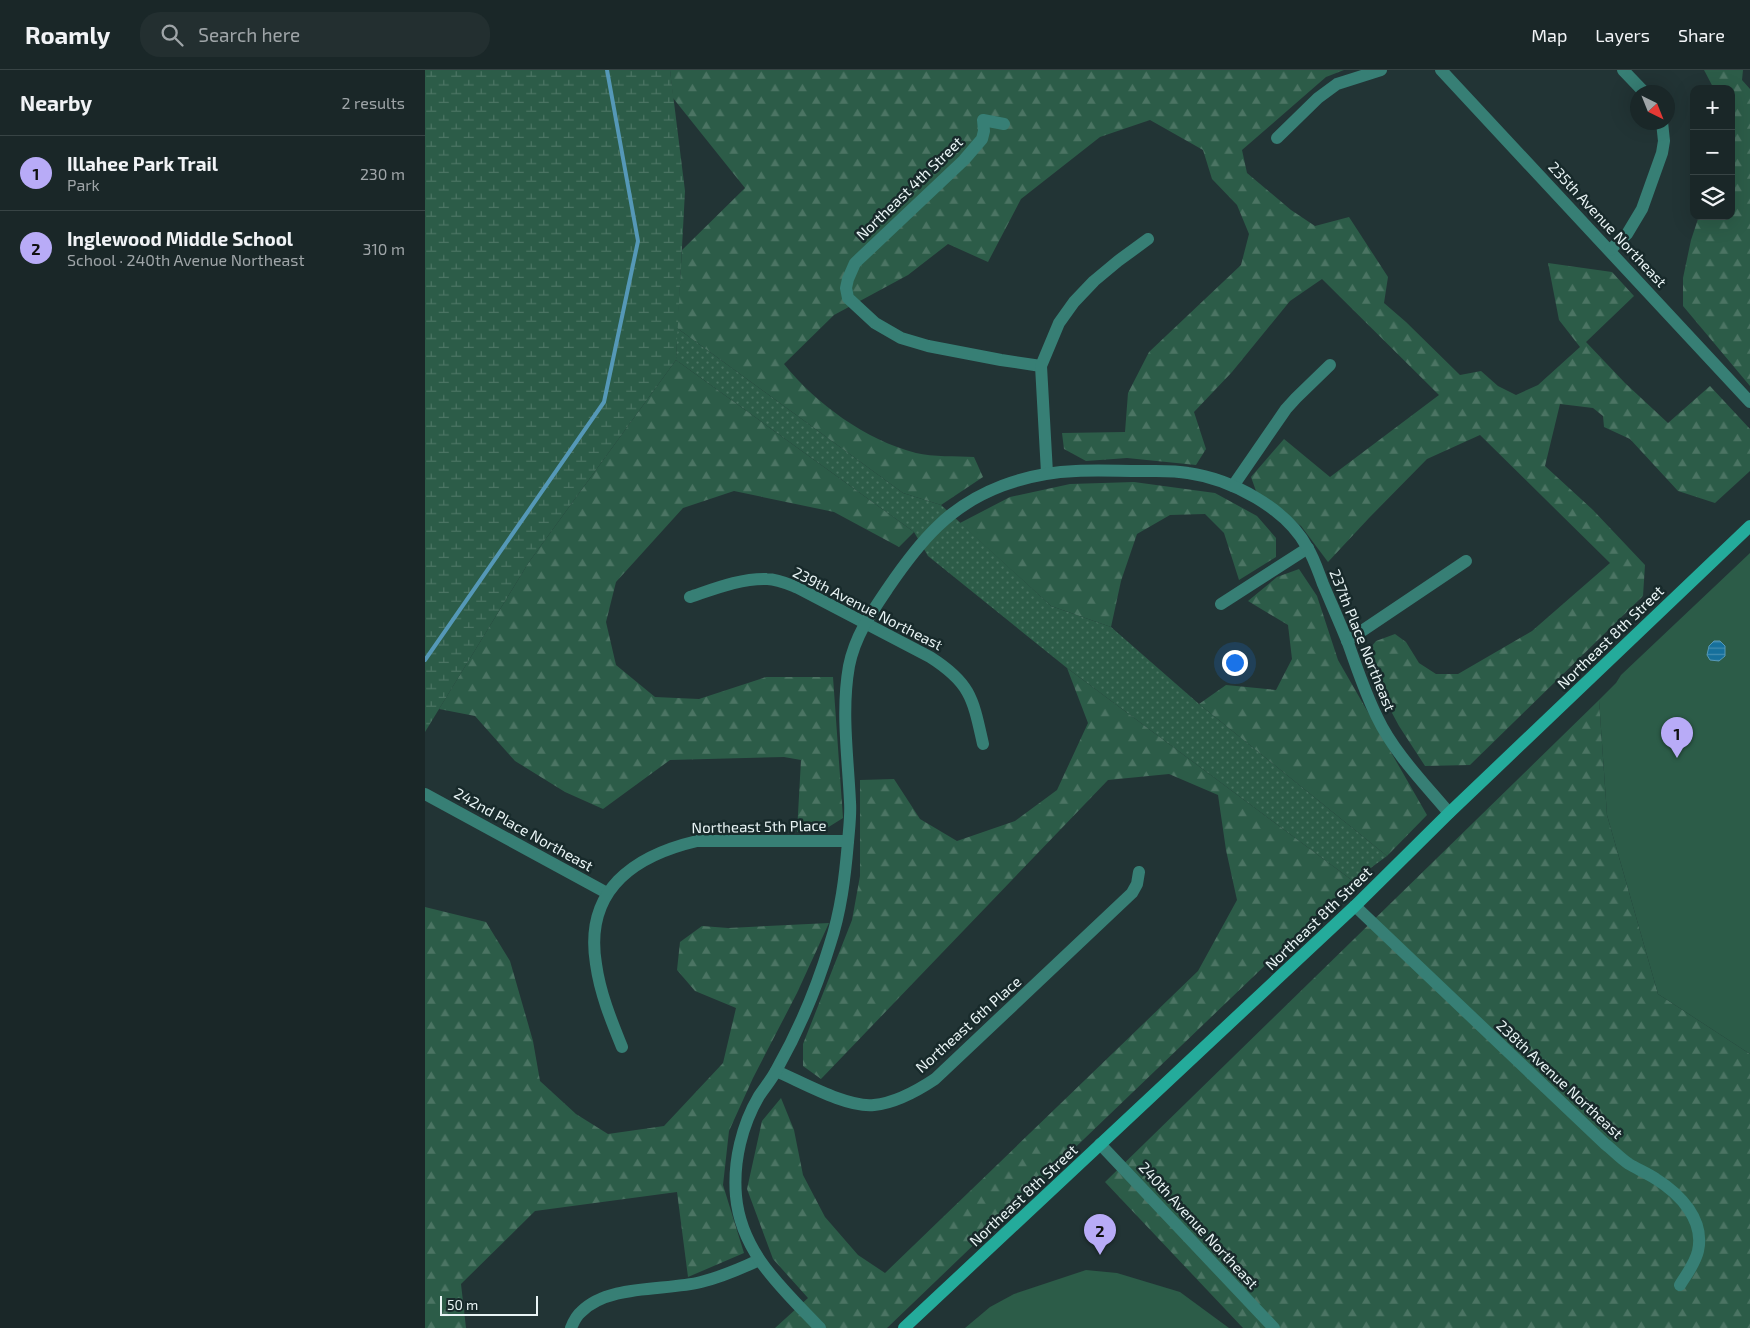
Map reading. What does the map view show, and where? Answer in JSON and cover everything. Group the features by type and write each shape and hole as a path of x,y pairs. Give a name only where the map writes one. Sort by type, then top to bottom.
{"street":[{"path":"1277,138 1318,98 1337,84 1381,70"},
{"name":"235th Avenue Northeast","path":"1441,70 1750,402"},
{"path":"1623,70 1637,85"},
{"name":"Northeast 4th Street","path":"1004,124 983,120 984,131 982,139 965,160 855,263 846,288 848,298 875,323 901,338 947,350 1041,366"},
{"path":"1610,250 1627,234 1641,209 1662,153 1663,130"},
{"path":"1047,473 1041,366 1059,323 1073,302 1094,281 1148,239"},
{"path":"1233,486 1286,409 1331,365"},
{"name":"237th Place Northeast","path":"820,1328 759,1260 742,1222 736,1196 737,1164 746,1121 776,1071 806,1009 830,945 841,903 851,807 845,718 846,692 854,647 864,623 916,551 939,525 959,508 985,493 1010,482 1047,473 1081,470 1186,472 1207,476 1233,486 1260,501 1283,517 1297,531 1308,548 1378,721 1412,768 1449,812"},
{"name":"Northeast 8th Street","path":"904,1328 1355,906 1449,812 1750,526"},
{"path":"1221,604 1308,548"},
{"path":"1347,641 1466,561"},
{"name":"239th Avenue Northeast","path":"690,597 751,580 769,579 786,582 798,588 945,666 958,678 968,692 975,709 983,744"},
{"name":"242nd Place Northeast","path":"425,794 607,894"},
{"name":"Northeast 5th Place","path":"622,1047 601,989 595,963 594,938 597,914 607,894 619,879 637,864 657,853 697,840 848,841"},
{"name":"Northeast 6th Place","path":"776,1071 847,1102 861,1104 873,1105 887,1102 919,1090 935,1079 1132,894 1137,884 1139,872"},
{"name":"238th Avenue Northeast","path":"1355,906 1605,1144 1629,1164 1656,1179 1676,1194 1691,1211 1698,1229 1698,1250 1693,1265 1680,1285"},
{"name":"240th Avenue Northeast","path":"1100,1144 1274,1328"},
{"path":"571,1328 579,1313 590,1304 602,1298 623,1292 700,1282 727,1274 759,1260"}],"green space":[{"path":"425,70 670,70 685,191 676,360 529,562 425,732"},
{"path":"670,70 1344,70 1326,77 1242,150 1247,173 1291,210 1315,226 1349,217 1388,277 1384,303 1460,375 1481,371 1498,386 1516,395 1538,385 1580,347 1559,320 1548,263 1612,272 1634,296 1586,342 1625,383 1668,423 1710,386 1750,429 1750,471 1715,503 1678,491 1630,439 1604,427 1603,416 1593,408 1560,404 1545,466 1593,510 1645,565 1643,596 1470,765 1425,766 1399,726 1371,674 1367,652 1376,641 1395,634 1406,642 1419,663 1436,674 1458,674 1532,631 1610,563 1480,435 1427,459 1328,562 1301,526 1256,491 1251,477 1284,439 1330,477 1439,395 1322,279 1290,301 1232,372 1194,412 1206,449 1196,465 1127,458 1086,461 1064,449 1062,433 1125,432 1128,393 1149,352 1241,265 1249,234 1237,205 1212,179 1203,150 1150,120 1100,137 1021,199 988,262 948,244 908,275 834,315 784,364 811,393 843,419 879,439 916,453 937,456 974,457 983,477 941,505 903,493 677,328 682,250 745,188 673,98"},
{"path":"1704,70 1743,70 1742,80 1750,89 1750,386 1683,306 1683,278 1691,240 1698,220 1735,220 1735,85 1712,85"},
{"path":"677,328 903,493 941,505 1051,606 1111,627 1199,704 1387,856 1353,881 1067,668 928,556 914,532 676,360"},
{"path":"676,360 914,532 899,547 834,512 734,491 683,508 616,582 606,622 616,665 655,697 699,699 766,677 833,677 843,818 827,828 797,832 801,760 784,757 670,760 603,809 565,792 515,761 475,716 439,709 529,562"},
{"path":"1134,482 1215,493 1257,516 1276,538 1276,557 1239,580 1224,533 1205,514 1170,515 1137,534 1121,581 1111,627 1051,606 960,523 1010,497 1070,484"},
{"path":"1750,553 1750,1054 1658,994 1607,815 1599,700 1616,683 1621,675"},
{"path":"1299,569 1317,596 1338,660 1427,815 1387,856 1199,704 1226,685 1276,690 1292,659 1288,625 1248,601 1277,577"},
{"path":"1067,668 1353,881 887,1328 775,1328 808,1298 773,1259 747,1189 762,1121 781,1098 794,1130 803,1175 825,1217 858,1255 885,1273 1198,971 1237,900 1226,850 1218,795 1169,774 1108,780 821,1079 803,1066 803,1044 852,920 860,876 860,780 894,779 920,819 957,841 1015,821 1057,790 1088,723"},
{"path":"1599,700 1607,815 1658,994 1750,1054 1750,1328 1243,1328 1105,1182"},
{"path":"425,907 486,922 510,961 533,1041 540,1081 576,1114 608,1134 664,1126 723,1063 736,1008 695,991 677,970 680,942 702,926 728,928 829,923 729,1131 723,1185 744,1253 688,1277 677,1192 535,1211 461,1284 466,1328 425,1328"},
{"path":"1086,1270 1117,1273 1180,1292 1229,1328 965,1328 990,1307 1014,1294"}],"water":[{"path":"1714,641 1720,641 1725,646 1725,656 1719,661 1710,660 1707,655 1709,646"}],"waterway":[{"path":"425,660 604,402 638,241 607,70"}],"place":[{"name":"Illahee Park Trail","path":"1677,758"},
{"name":"Inglewood Middle School","path":"1100,1255"}]}
